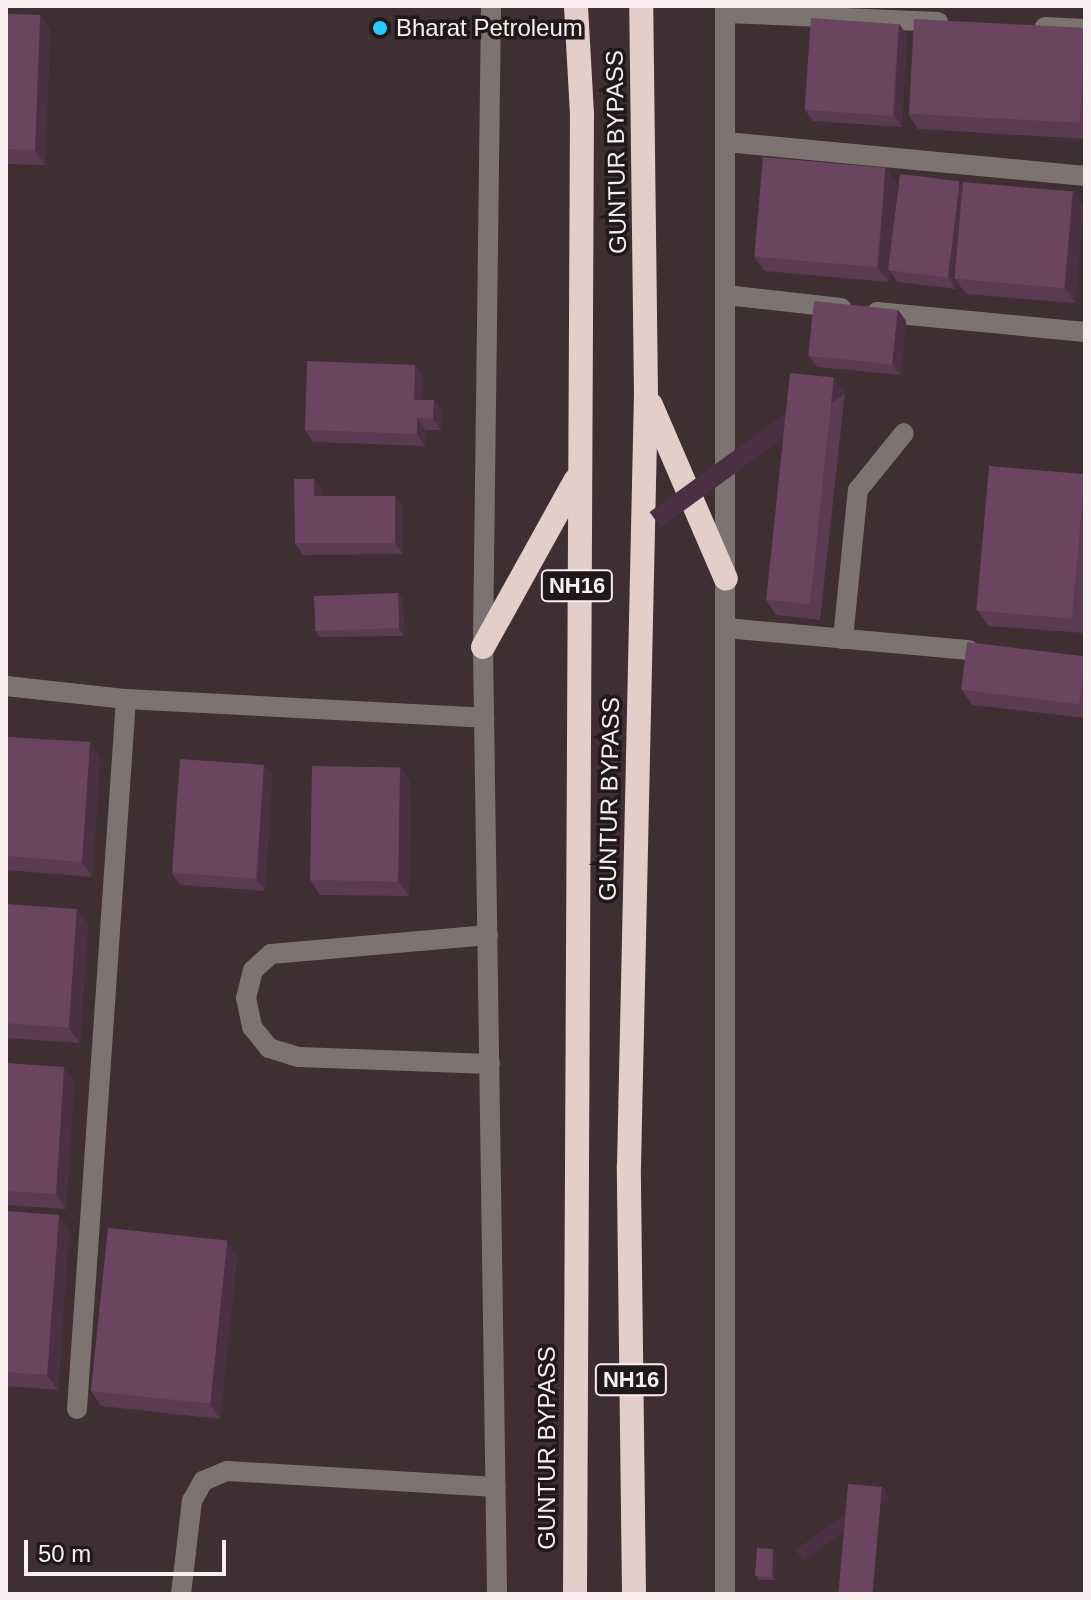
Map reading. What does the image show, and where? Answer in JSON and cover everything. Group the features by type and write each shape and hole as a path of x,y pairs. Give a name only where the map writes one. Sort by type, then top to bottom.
{"highway":[{"name":"GUNTUR BYPASS","path":"575,1594 577,477 582,114 576,6"},
{"name":"GUNTUR BYPASS","path":"634,1594 629,1166 646,396 641,6"},
{"path":"646,396 726,579"},
{"path":"483,647 577,477"}],"street":[{"path":"491,6 483,647 497,1594"},
{"path":"725,1594 726,10 960,23"},
{"path":"1023,26 1085,29"},
{"path":"726,142 1085,176"},
{"path":"726,295 1085,332"},
{"path":"843,639 858,490 904,433"},
{"path":"726,628 969,650"},
{"path":"6,686 126,699 484,718"},
{"path":"77,1409 126,699"},
{"path":"488,935 271,954 253,970 246,998 252,1027 269,1048 299,1057 490,1064"},
{"path":"181,1594 192,1501 203,1481 227,1471 496,1487"}],"building":[{"path":"6,14 40,15 35,150 6,149"},
{"path":"811,18 899,24 892,116 805,110"},
{"path":"914,19 1085,28 1080,123 909,114"},
{"path":"763,157 886,168 877,267 754,257"},
{"path":"900,174 960,181 948,278 888,270"},
{"path":"963,182 1073,192 1064,288 955,279"},
{"path":"814,301 898,310 892,364 808,356"},
{"path":"307,361 415,365 414,400 434,400 433,419 417,418 417,434 305,430"},
{"path":"790,373 834,378 810,604 766,600"},
{"path":"989,466 1085,474 1072,619 976,610"},
{"path":"294,479 314,479 314,496 395,496 395,543 295,543"},
{"path":"398,593 399,628 315,631 314,596"},
{"path":"967,642 1085,656 1079,704 961,690"},
{"path":"8,737 90,742 82,862 6,856"},
{"path":"180,759 264,765 256,879 172,873"},
{"path":"312,766 400,768 398,882 310,880"},
{"path":"6,904 77,909 69,1028 6,1023"},
{"path":"6,1063 64,1067 56,1194 6,1191"},
{"path":"6,1211 59,1215 47,1375 6,1372"},
{"path":"108,1228 227,1241 210,1404 91,1391"},
{"path":"848,1484 882,1487 873,1594 838,1594"},
{"path":"757,1548 773,1549 771,1577 755,1576"}],"place":[{"name":"Bharat Petroleum","path":"380,28"}]}
